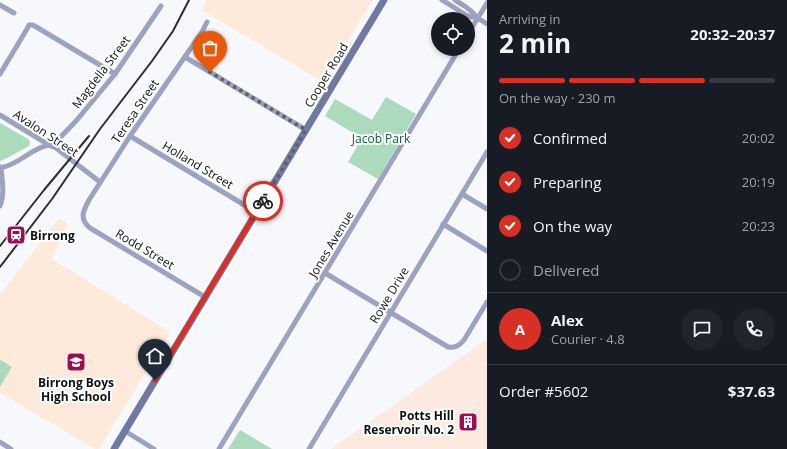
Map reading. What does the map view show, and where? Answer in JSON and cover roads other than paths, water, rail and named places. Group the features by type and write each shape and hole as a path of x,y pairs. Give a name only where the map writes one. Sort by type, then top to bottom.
{"street":[{"name":"Cooper Road","path":"114,449 384,0"},
{"path":"442,0 466,15 477,18 487,24"},
{"path":"455,0 474,12 477,18"},
{"path":"475,22 487,2"},
{"path":"0,5 14,13"},
{"name":"Magdella Street","path":"51,146 76,121 115,74 161,6"},
{"name":"Teresa Street","path":"83,212 100,182 130,136 202,32 207,22"},
{"path":"0,74 29,26 33,25 115,74"},
{"name":"Jones Avenue","path":"219,449 455,56"},
{"path":"185,57 306,130"},
{"name":"Avalon Street","path":"0,116 63,153 100,182"},
{"name":"Holland Street","path":"130,136 256,212"},
{"path":"0,206 3,193 1,168 9,166 39,148 51,146"},
{"name":"Rowe Drive","path":"309,449 487,152"},
{"path":"462,194 487,209"},
{"name":"Rodd Street","path":"83,212 84,222 90,228 205,297"},
{"path":"443,224 487,251"},
{"path":"325,273 448,347 453,348 460,345 464,340 487,302"},
{"path":"125,431 154,449"},
{"path":"0,442 11,449"}],"railway":[{"path":"0,267 52,199 100,129 152,61 173,31 189,0"},
{"path":"0,246 89,136"}],"place":[{"name":"Birrong","path":"16,235"},
{"name":"Birrong Boys High School","path":"76,362"},
{"name":"Potts Hill Reservoir No. 2","path":"468,422"}],"park label":[{"name":"Jacob Park","path":"381,138"}]}
